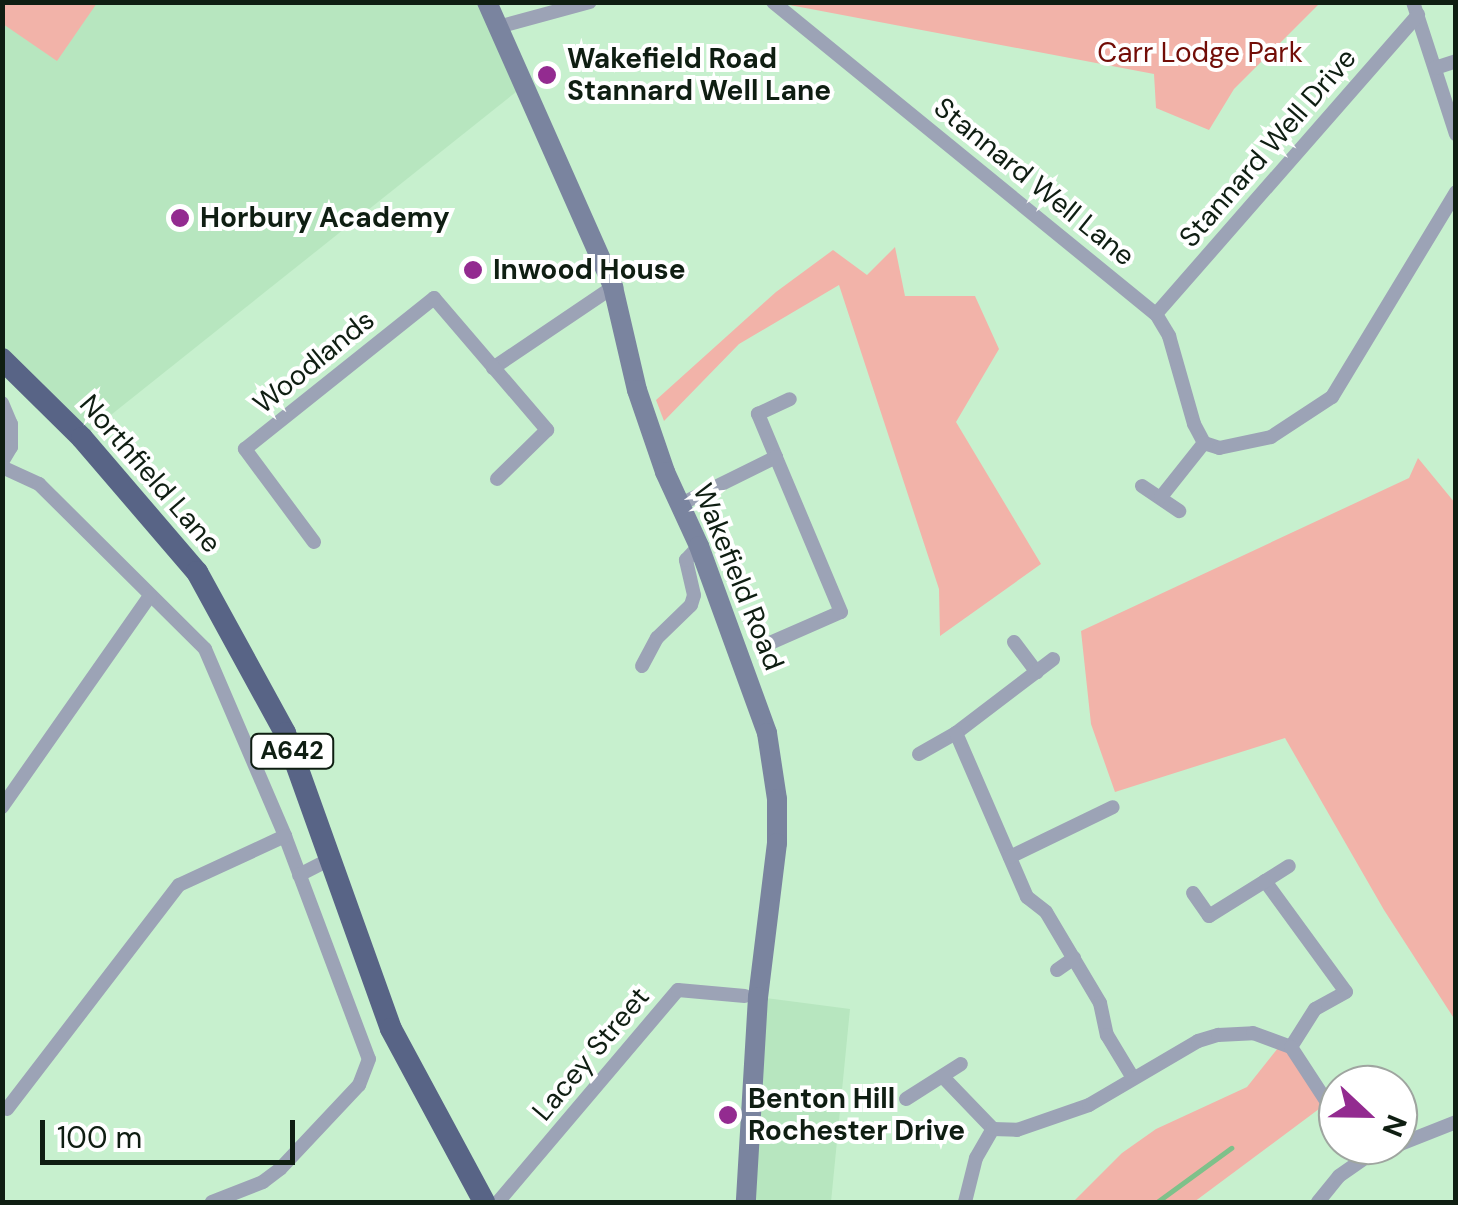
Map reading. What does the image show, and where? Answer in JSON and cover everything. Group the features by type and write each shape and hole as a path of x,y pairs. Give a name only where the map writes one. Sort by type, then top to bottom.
{"highway":[{"name":"Northfield Lane","path":"2,359 82,438 197,572 285,733 391,1028 484,1202"}],"main road":[{"name":"Wakefield Road","path":"487,2 613,287 637,390 665,472 699,546 767,733 777,799 778,843 758,997 746,1202"}],"street":[{"path":"498,26 590,2"},
{"name":"Stannard Well Lane","path":"773,2 1156,314 1169,336 1204,443"},
{"path":"1416,9 1456,134"},
{"name":"Stannard Well Drive","path":"1156,314 1416,9"},
{"path":"1435,68 1456,60"},
{"path":"1162,496 1204,443 1219,448 1271,437 1332,397 1456,192"},
{"path":"492,368 613,287"},
{"name":"Woodlands","path":"314,542 244,449 434,298 547,430 497,480"},
{"path":"770,643 840,612 758,414 790,400"},
{"path":"2,403 11,424 11,447 2,465 39,484 205,650 285,836 364,1043 368,1074 280,1169 263,1182 212,1202"},
{"path":"499,454 511,468"},
{"path":"681,504 776,457"},
{"path":"1142,486 1179,511"},
{"path":"642,666 656,638 690,605 694,595 686,560 699,546"},
{"path":"2,807 150,596"},
{"path":"1014,642 1038,672"},
{"path":"919,754 956,732 1053,659"},
{"path":"956,732 1027,897 1046,912 1074,958 1100,1003 1107,1035 1133,1078"},
{"path":"1010,857 1113,807"},
{"path":"7,1109 179,884 285,836"},
{"path":"299,875 329,860"},
{"path":"1193,894 1209,916 1289,866"},
{"path":"1265,881 1346,992 1315,1009 1292,1047"},
{"path":"1057,970 1074,958"},
{"name":"Lacey Street","path":"498,1202 678,990 746,996"},
{"path":"943,1077 981,1122 993,1129 1017,1130 1110,1096 1133,1078 1198,1041 1253,1032 1292,1047 1318,1087"},
{"path":"906,1099 961,1064"},
{"path":"1418,1134 1456,1122"},
{"path":"965,1202 976,1158 993,1129"},
{"path":"1318,1202 1349,1165"}],"shaded area":[{"name":"Horbury Academy","path":"2,3 487,3 526,84 82,438 3,353"},
{"path":"758,997 850,1009 831,1202 746,1202"}],"green space":[{"path":"4,2 97,3 57,61 3,24"},
{"name":"Carr Lodge Park","path":"779,3 1320,3 1234,89 1209,130 1156,108 1154,74"},
{"path":"895,247 905,296 975,296 999,349 956,422 1041,564 940,636 939,589 839,285 739,344 664,421 656,400 776,292 833,250 867,275"},
{"path":"1418,458 1455,503 1455,1020 1384,910 1285,738 1115,792 1091,724 1081,631 1409,478"},
{"path":"1282,1043 1318,1091 1318,1110 1194,1202 1073,1202 1122,1153 1156,1129 1247,1087"}],"waterway":[{"path":"1157,1202 1231,1148"}],"place":[{"name":"Wakefield Road Stannard Well Lane","path":"547,75"},
{"name":"Horbury Academy","path":"180,218"},
{"name":"Inwood House","path":"473,270"},
{"name":"Benton Hill Rochester Drive","path":"728,1115"}]}
